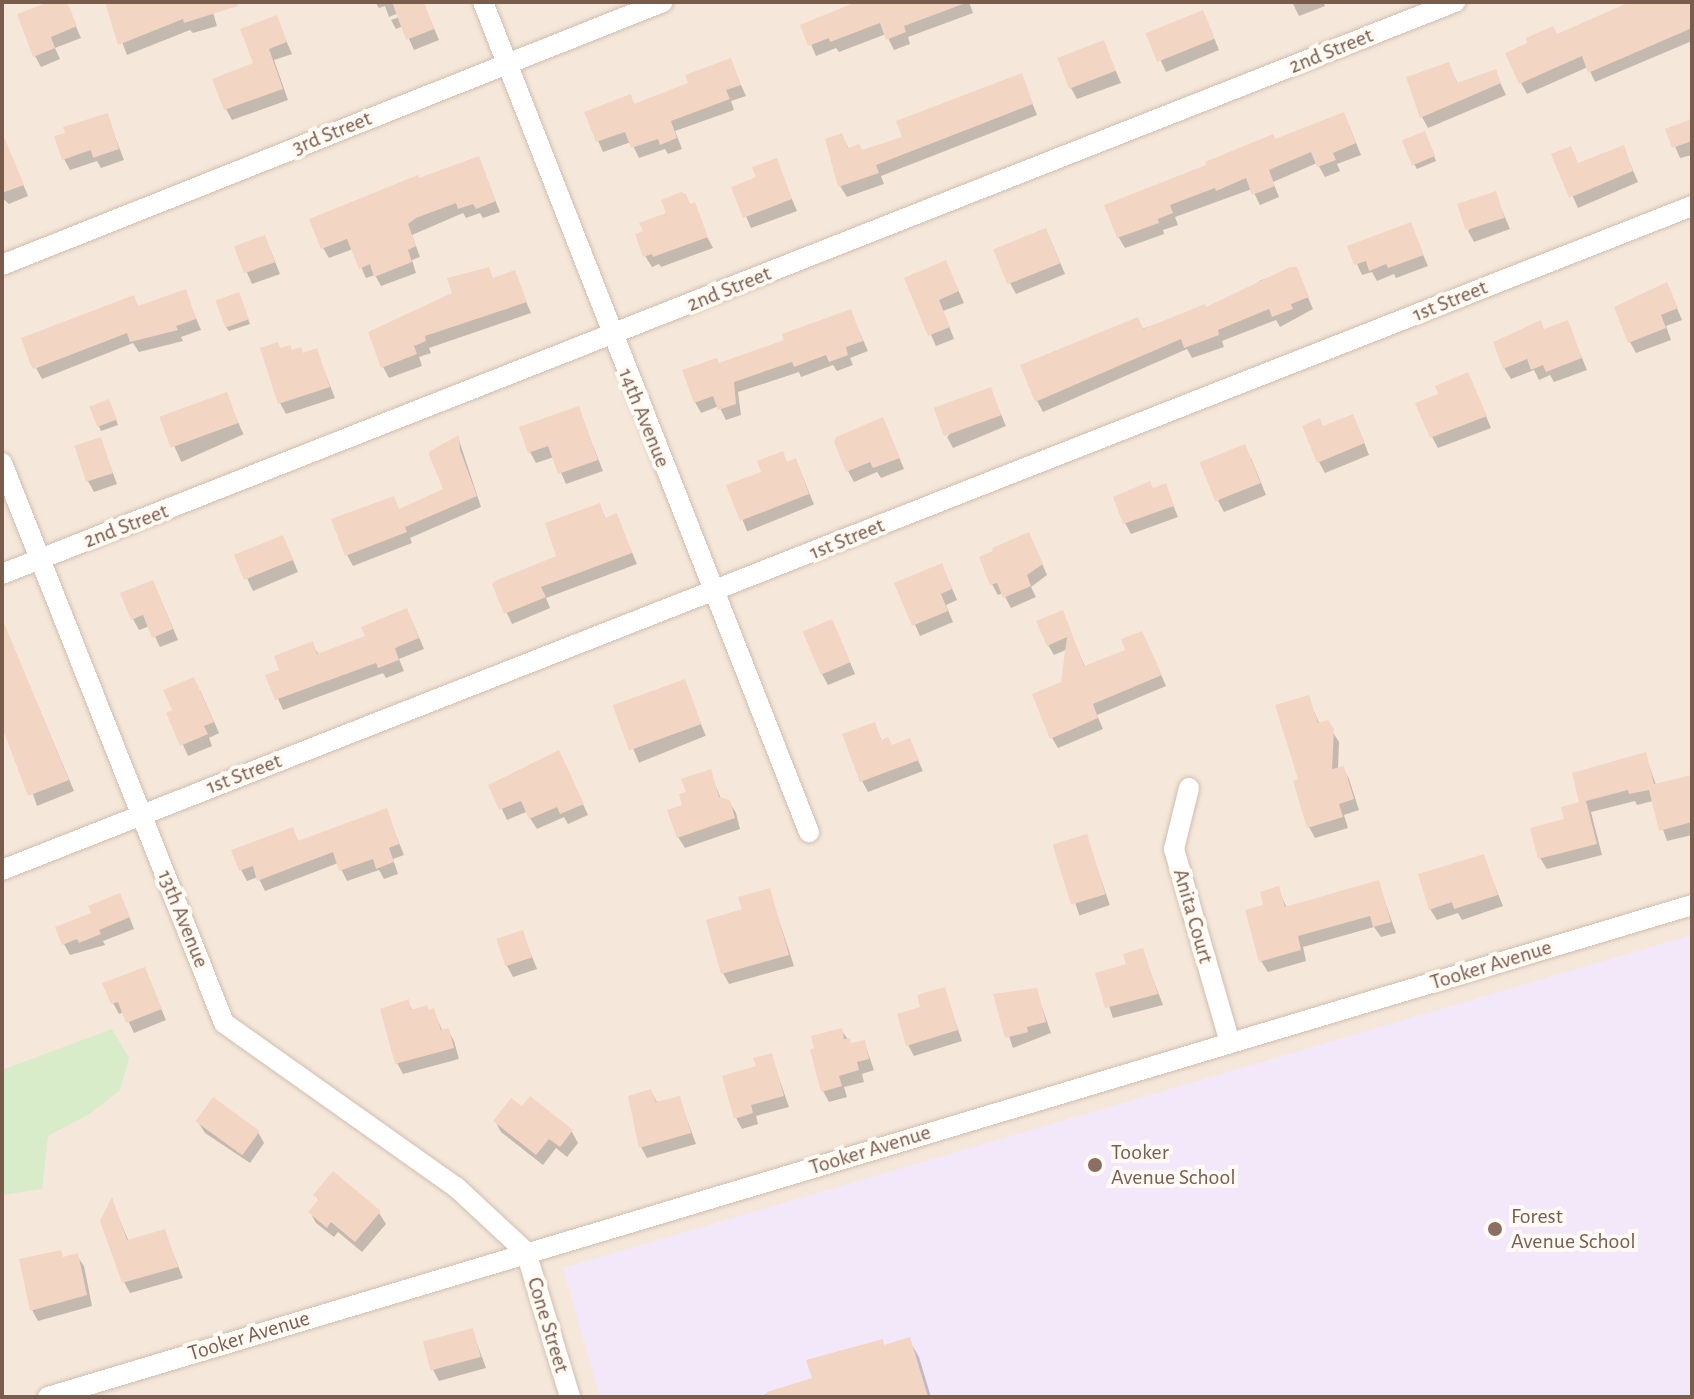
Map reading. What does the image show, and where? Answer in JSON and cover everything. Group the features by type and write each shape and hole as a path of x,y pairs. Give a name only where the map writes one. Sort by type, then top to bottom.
{"street":[{"name":"14th Avenue","path":"483,2 611,335 809,832"},
{"name":"3rd Street","path":"2,265 663,2"},
{"name":"2nd Street","path":"2,574 1455,2"},
{"name":"1st Street","path":"2,870 1692,206"},
{"name":"13th Avenue","path":"2,463 224,1023 456,1187 526,1252"},
{"name":"Anita Court","path":"1189,788 1174,849 1230,1043"},
{"name":"Tooker Avenue","path":"48,1397 1692,905"},
{"name":"Cone Street","path":"526,1252 570,1397"}],"shaded area":[{"path":"2,2 1692,2 1692,1397 2,1397"},
{"path":"1692,935 1692,1397 600,1397 563,1268"}],"green space":[{"path":"112,1029 129,1058 120,1090 91,1113 48,1136 42,1189 2,1195 2,1070"}],"building":[{"path":"49,2 67,2 77,26 51,37 55,48 33,57 17,14"},
{"path":"105,2 237,2 238,6 184,23 183,19 118,45"},
{"path":"392,2 424,2 434,29 406,40"},
{"path":"856,2 963,4 904,26 906,32 886,40 880,23 830,42 829,38 808,46 800,25"},
{"path":"1630,2 1692,2 1692,28 1588,73 1582,56 1519,84 1505,53 1527,43 1526,38 1553,26 1557,34"},
{"path":"1203,10 1215,39 1157,62 1146,33"},
{"path":"277,15 287,42 269,49 283,89 224,110 212,79 253,63 240,29"},
{"path":"1104,40 1116,71 1069,89 1057,58"},
{"path":"731,58 741,85 726,90 730,99 671,121 677,138 660,145 658,139 631,148 625,132 596,142 584,112 631,94 634,104 688,83 685,75"},
{"path":"1449,62 1457,83 1496,69 1501,83 1420,118 1406,77"},
{"path":"1022,73 1033,104 876,165 879,173 838,187 825,139 842,133 848,148 859,144 862,150 902,137 896,121"},
{"path":"1344,112 1356,143 1333,153 1336,160 1317,167 1311,152 1269,170 1275,186 1252,195 1246,178 1216,191 1215,188 1170,205 1173,213 1158,219 1159,223 1117,238 1104,205 1206,165 1205,162 1273,134 1275,139"},
{"path":"108,113 119,149 93,158 91,150 62,160 54,136 65,133 63,127"},
{"path":"1692,119 1692,141 1672,148 1665,129"},
{"path":"1425,131 1435,156 1412,165 1402,140"},
{"path":"2,132 24,185 2,193"},
{"path":"1624,145 1633,171 1569,198 1551,154 1571,146 1578,163"},
{"path":"479,156 496,201 476,209 473,204 458,209 456,203 416,218 408,224 416,246 408,250 412,262 374,277 370,264 359,269 347,239 321,249 309,219 418,175 419,178"},
{"path":"777,158 792,199 743,218 731,187 756,177 752,167"},
{"path":"1496,191 1505,218 1466,230 1457,204"},
{"path":"681,192 686,194 690,204 695,202 708,237 653,257 652,254 643,257 635,234 643,231 639,223 666,213 661,200"},
{"path":"1411,222 1424,255 1388,268 1386,264 1369,271 1366,261 1354,265 1347,246"},
{"path":"1046,228 1060,263 1007,285 993,249"},
{"path":"265,235 275,262 244,274 234,246"},
{"path":"946,260 959,291 939,300 950,327 928,336 904,278"},
{"path":"489,267 493,278 515,270 527,302 425,336 426,341 414,346 417,354 381,368 368,332 452,293 447,278"},
{"path":"1290,267 1297,267 1309,297 1291,304 1293,309 1272,317 1269,309 1218,330 1219,335 1184,348 1181,339 1035,402 1020,365 1138,317 1143,329 1205,304 1206,307"},
{"path":"1667,282 1678,308 1661,315 1666,328 1628,343 1614,307"},
{"path":"186,289 196,319 176,326 178,330 130,342 127,333 34,369 31,366 21,338 134,295 138,306"},
{"path":"239,292 249,319 225,328 216,301"},
{"path":"851,309 863,341 846,347 848,355 829,362 826,355 794,367 792,362 734,382 736,404 718,410 713,396 694,403 682,370 717,358 719,363 784,340 782,334"},
{"path":"1541,320 1544,329 1568,320 1582,358 1546,372 1543,365 1531,370 1527,359 1503,369 1493,342"},
{"path":"278,342 280,348 290,345 292,350 301,347 303,353 317,348 330,387 278,404 260,348"},
{"path":"1468,372 1487,416 1430,438 1415,403 1438,394 1435,386"},
{"path":"991,387 1001,415 944,436 934,408"},
{"path":"227,392 238,423 171,448 159,417"},
{"path":"109,399 117,420 97,427 89,407"},
{"path":"579,406 598,460 558,474 548,446 528,453 519,427"},
{"path":"1353,414 1365,443 1317,463 1302,426 1320,418 1323,426"},
{"path":"883,417 900,458 873,468 870,462 846,472 834,442 836,437"},
{"path":"459,435 460,450 477,496 405,527 407,532 345,556 331,519 394,496 399,509 443,489 430,451"},
{"path":"101,437 113,473 86,482 74,446"},
{"path":"1245,444 1261,483 1215,501 1200,462"},
{"path":"783,451 787,462 796,458 809,494 740,521 726,485 761,472 757,461"},
{"path":"1150,481 1153,488 1166,483 1174,506 1123,524 1113,497"},
{"path":"600,503 605,518 617,513 632,553 541,587 546,597 504,614 492,584 556,556 545,523"},
{"path":"1029,532 1043,564 1027,575 1031,586 1003,598 997,583 990,585 979,557"},
{"path":"283,535 293,560 244,580 234,555"},
{"path":"942,563 952,589 941,594 948,611 912,626 894,583"},
{"path":"153,580 173,629 152,638 143,615 131,620 120,593"},
{"path":"407,608 419,638 395,648 399,660 378,668 376,663 275,700 265,675 279,670 274,656 313,641 317,654 365,636 361,627"},
{"path":"1063,610 1084,666 1125,650 1121,639 1142,631 1162,675 1093,704 1098,718 1050,739 1032,694 1061,682 1067,637 1047,646 1036,621"},
{"path":"2,618 69,780 28,796 2,727"},
{"path":"832,619 850,662 821,675 803,632"},
{"path":"194,677 214,722 204,726 208,734 180,746 166,713 172,710 163,690"},
{"path":"685,679 701,724 629,750 613,705"},
{"path":"1309,695 1318,723 1328,720 1334,729 1332,769 1344,766 1354,799 1339,804 1343,817 1307,828 1293,781 1298,779 1275,705"},
{"path":"875,722 881,740 888,737 892,745 910,738 919,760 860,782 842,734"},
{"path":"559,750 584,804 560,814 557,807 529,819 521,801 499,810 488,785"},
{"path":"1646,752 1654,784 1692,775 1692,822 1659,831 1649,790 1629,794 1628,790 1586,801 1597,844 1538,859 1530,828 1564,819 1561,807 1579,802 1572,773"},
{"path":"711,769 719,797 730,800 735,818 677,838 667,810 682,805 679,794 686,792 681,779"},
{"path":"387,808 399,844 389,848 394,862 376,869 373,859 339,871 333,852 257,881 253,866 239,871 231,850 293,827 298,841"},
{"path":"1087,834 1105,894 1071,905 1053,845"},
{"path":"1484,854 1498,895 1454,909 1452,902 1429,910 1418,874"},
{"path":"1379,880 1391,922 1373,927 1370,916 1298,936 1301,950 1259,962 1245,910 1263,905 1260,892 1279,886 1285,907"},
{"path":"770,888 789,955 721,974 706,920 742,909 738,897"},
{"path":"120,893 130,917 99,930 101,934 79,943 77,939 62,945 55,927 91,913 88,906"},
{"path":"523,930 532,958 505,966 496,939"},
{"path":"1143,948 1158,994 1105,1008 1095,973 1126,964 1123,954"},
{"path":"145,967 162,1009 126,1023 118,1002 111,1004 102,983"},
{"path":"945,987 958,1030 906,1046 897,1014 920,1007 917,995"},
{"path":"1037,988 1046,1022 1027,1027 1028,1032 1005,1038 993,994"},
{"path":"409,999 411,1010 427,1005 429,1010 434,1008 441,1030 449,1028 454,1048 395,1064 380,1009"},
{"path":"842,1028 844,1039 850,1038 851,1043 865,1040 869,1059 857,1062 859,1070 839,1076 842,1086 821,1092 810,1050 814,1048 811,1036"},
{"path":"772,1053 784,1096 751,1105 753,1113 734,1119 722,1076 756,1066 753,1058"},
{"path":"651,1089 656,1102 680,1096 691,1133 639,1148 628,1096"},
{"path":"530,1096 573,1130 560,1147 549,1139 536,1155 493,1121 511,1098 522,1106"},
{"path":"213,1097 260,1131 242,1155 195,1121"},
{"path":"333,1171 381,1211 355,1242 331,1222 327,1228 308,1212 319,1199 313,1195"},
{"path":"112,1197 127,1240 165,1229 178,1267 122,1283 100,1221"},
{"path":"61,1250 63,1257 78,1253 87,1295 30,1311 19,1259"},
{"path":"473,1328 481,1357 431,1370 423,1341"},
{"path":"910,1337 928,1397 767,1397 767,1392 812,1378 806,1360 883,1339 884,1345"}],"place":[{"name":"Tooker Avenue School","path":"1095,1165"},
{"name":"Forest Avenue School","path":"1495,1229"}]}
